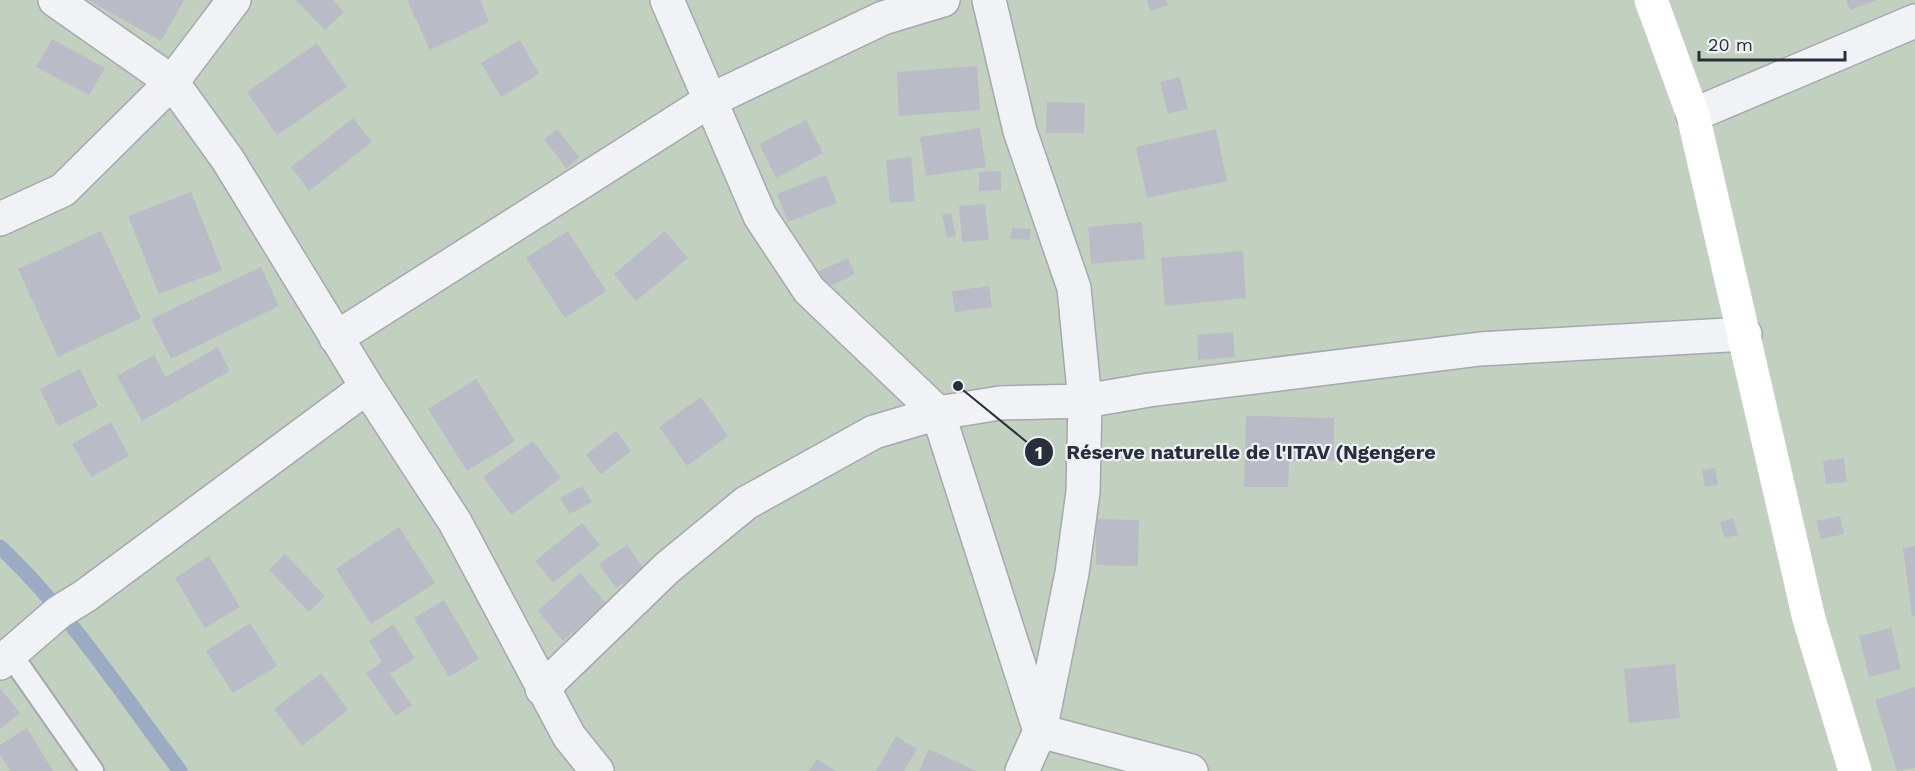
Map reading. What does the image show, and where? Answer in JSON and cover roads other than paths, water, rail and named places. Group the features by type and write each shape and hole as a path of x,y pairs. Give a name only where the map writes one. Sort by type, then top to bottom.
{"street":[{"path":"55,0 172,82 228,160 336,338 455,522 542,689 569,736 597,771"},
{"path":"0,219 63,190 172,82 234,0"},
{"path":"667,0 759,216 808,290 938,414 1040,731"},
{"path":"336,338 709,101 883,18 943,0"},
{"path":"989,0 1020,131 1074,288 1085,401 1083,492 1074,561 1040,731 1022,771"},
{"path":"1651,0 1693,115 1809,619 1855,771"},
{"path":"1693,115 1915,21"},
{"path":"542,689 667,568 746,503 874,432 938,414 1000,403 1085,401 1149,390 1480,349 1745,334"},
{"path":"6,659 72,604 367,387"},
{"path":"1040,731 1191,771"},
{"path":"562,771 569,736"}],"lane":[{"path":"6,659 92,771"}],"waterway":[{"path":"0,547 72,626 180,771"}],"place":[{"name":"Réserve naturelle de l'ITAV (Ngengere","path":"958,386"}]}
